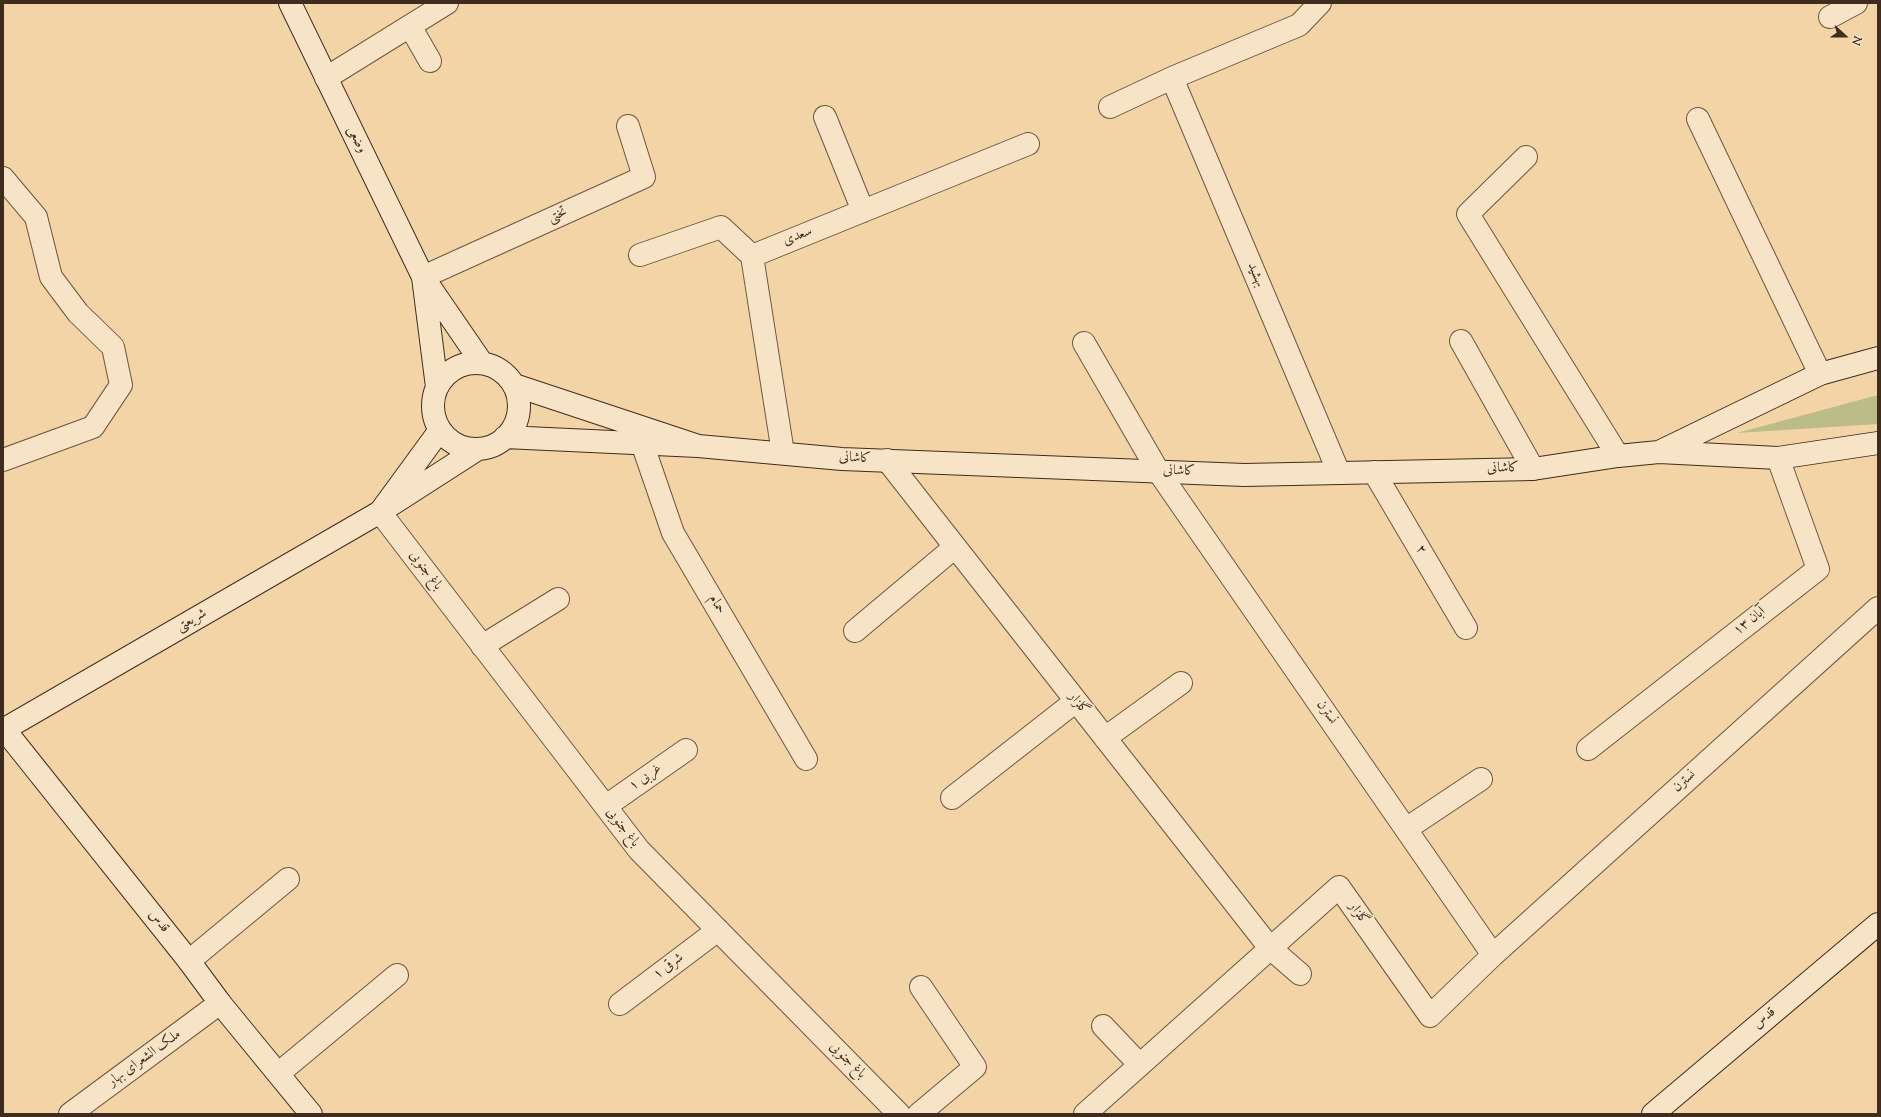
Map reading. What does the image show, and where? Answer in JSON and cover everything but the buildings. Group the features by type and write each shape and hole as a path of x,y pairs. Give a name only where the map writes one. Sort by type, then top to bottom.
{"street":[{"name":"وضعی","path":"290,3 422,277"},
{"path":"326,78 447,3"},
{"path":"1110,108 1172,78 1299,25 1320,3"},
{"path":"1830,17 1856,3"},
{"path":"410,26 430,61"},
{"name":"بهشید","path":"1172,78 1339,473"},
{"path":"825,117 862,211"},
{"path":"1698,119 1820,374"},
{"name":"تختی","path":"422,277 644,177 628,126"},
{"name":"سعدی","path":"752,256 1028,144"},
{"path":"1526,157 1468,214 1618,456"},
{"path":"3,178 36,217 51,277 78,314 113,347 120,385 93,427 3,460"},
{"path":"640,255 721,227 752,256 782,453"},
{"path":"422,277 482,363"},
{"path":"422,277 437,387"},
{"path":"1461,342 1533,468"},
{"name":"نسترن","path":"1084,343 1158,471 1493,955"},
{"path":"1659,452 1820,374 1878,358"},
{"path":"514,385 518,398 518,411 514,425 505,437 493,446 478,449 463,447 450,440 440,430 434,416 433,401 437,387 446,375 456,367 469,363 482,363 500,371 514,385 698,446"},
{"path":"380,512 440,430"},
{"path":"505,437 698,446"},
{"name":"حمام","path":"642,443 673,533 806,759"},
{"path":"1659,452 1778,458 1878,443"},
{"name":"کاشانی","path":"698,446 842,459 1244,475 1533,468 1659,452"},
{"name":"شریعتی","path":"4,730 380,512 478,449"},
{"name":"۱۳ آبان","path":"1588,749 1818,569 1778,458"},
{"name":"گلزار","path":"887,460 1270,948 1300,974"},
{"name":"۲","path":"1374,472 1466,628"},
{"name":"باغ جنوبی","path":"380,512 639,850 899,1114"},
{"path":"855,631 955,547"},
{"path":"482,646 558,599"},
{"name":"نسترن","path":"1430,1016 1493,955 1878,608"},
{"path":"1105,738 1181,683"},
{"path":"952,798 1076,701"},
{"name":"قدس","path":"4,730 220,1003 279,1073 311,1114"},
{"name":"۱ غربی","path":"606,806 686,750"},
{"path":"1406,829 1482,779"},
{"path":"189,962 288,879"},
{"name":"گلزار","path":"1085,1114 1339,887 1430,1016"},
{"name":"قدس","path":"1653,1114 1878,924"},
{"name":"۱ شرقی","path":"620,1004 718,930"},
{"path":"279,1073 397,975"},
{"path":"919,1114 975,1067 921,987"},
{"name":"ملک الشعرای بهار","path":"70,1114 220,1003"},
{"path":"1103,1026 1140,1065"}],"green space":[{"path":"1878,395 1878,424 1737,433"}]}
